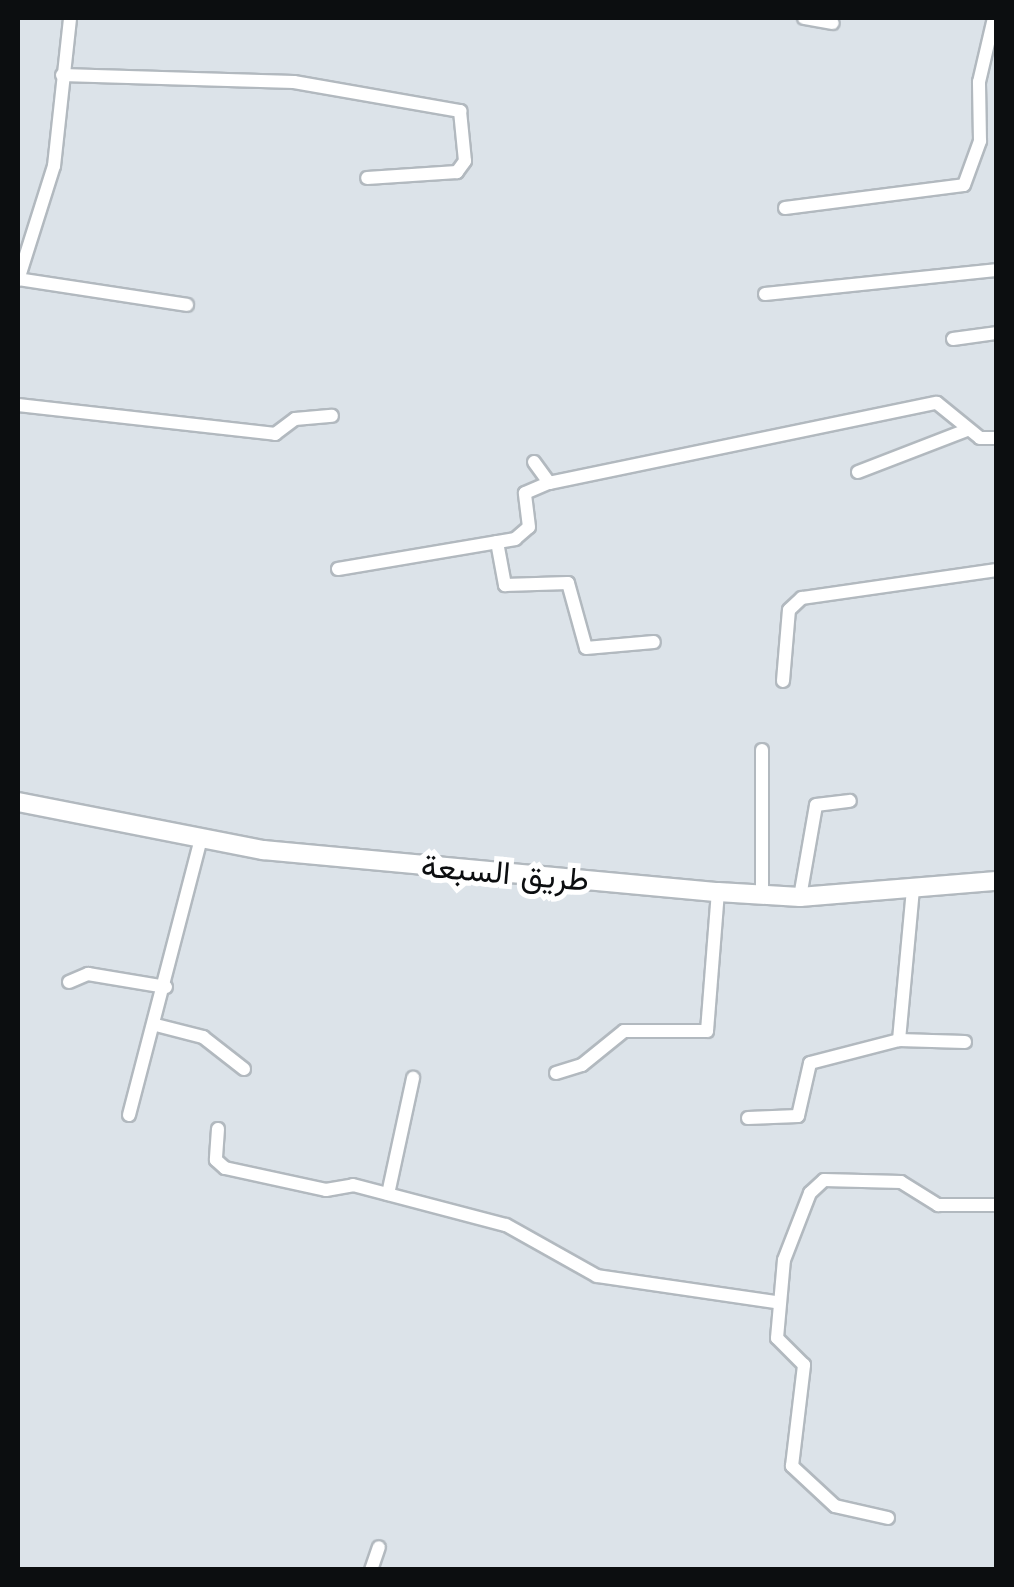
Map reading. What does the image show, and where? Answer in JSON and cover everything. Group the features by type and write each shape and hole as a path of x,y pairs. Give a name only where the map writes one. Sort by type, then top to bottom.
{"street":[{"path":"70,18 49,190 18,280 187,305"},
{"path":"804,18 833,23"},
{"path":"785,208 964,185 980,141 979,82 994,18"},
{"path":"62,75 294,82 460,112 465,161 457,172 367,178"},
{"path":"765,294 996,270"},
{"path":"953,339 996,333"},
{"path":"338,568 526,534 526,493 548,483 937,403 967,430 996,438"},
{"path":"18,405 276,434 295,420 332,416"},
{"path":"858,472 967,430"},
{"path":"534,462 548,483"},
{"path":"497,542 505,585 568,582 586,648 654,642"},
{"path":"783,681 788,610 802,598 996,570"},
{"path":"762,750 762,894"},
{"name":"طريق السبعة","path":"18,802 200,839 718,892 800,897 996,881"},
{"path":"800,897 816,805 850,802"},
{"path":"129,1115 166,987 200,839"},
{"path":"900,1040 913,889"},
{"path":"556,1073 582,1065 624,1031 707,1031 718,892"},
{"path":"70,982 88,974 166,987"},
{"path":"156,1025 203,1037 244,1069"},
{"path":"748,1118 798,1116 810,1063 900,1040 965,1042"},
{"path":"388,1194 414,1078"},
{"path":"218,1129 220,1167 388,1194 520,1230 597,1276 776,1302"},
{"path":"888,1518 834,1506 792,1466 804,1366 777,1338 776,1302 797,1224 824,1180 902,1182 938,1205 996,1205"},
{"path":"371,1570 378,1547"}]}
